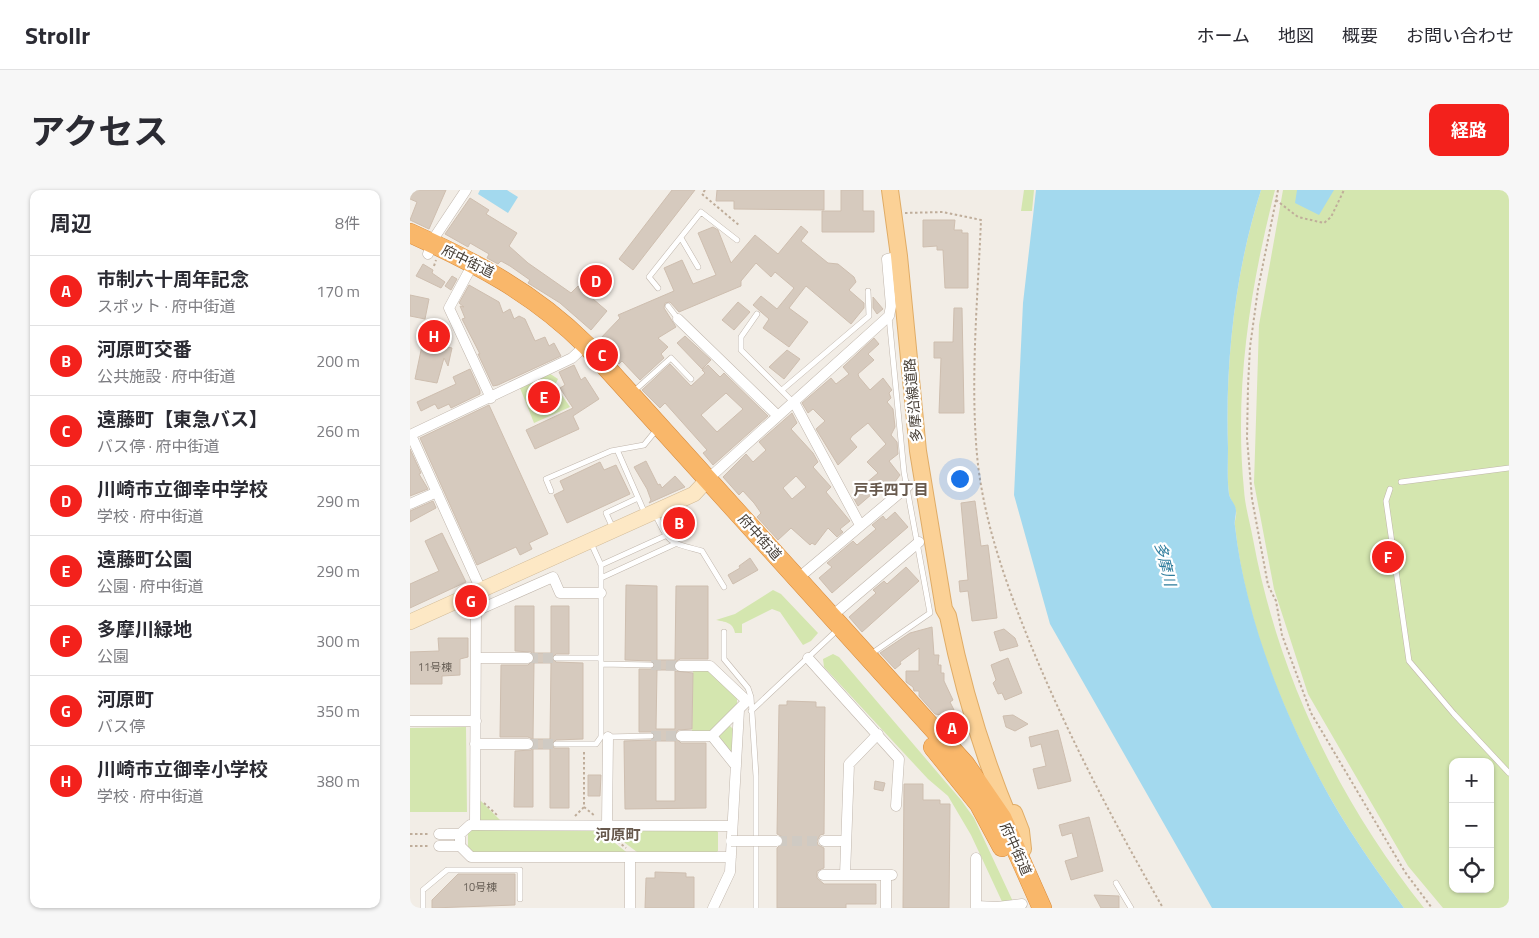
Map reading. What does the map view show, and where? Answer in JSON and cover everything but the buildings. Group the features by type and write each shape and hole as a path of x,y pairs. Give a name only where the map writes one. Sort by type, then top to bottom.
{"highway":[{"name":"府中街道","path":"410,233 430,248 518,302 582,349 653,434 705,482"},
{"name":"府中街道","path":"410,246 430,248 469,260 512,285 533,300 631,394 705,482 794,582 868,657 927,722 943,729 958,745 964,754 966,764 999,804 1002,818 1023,876 1027,906"},
{"name":"府中街道","path":"835,625 979,804 1042,908"}],"main road":[{"name":"多摩沿線道路","path":"890,190 899,256 918,451 944,609 948,616 961,672 999,804"},
{"name":"多摩沿線道路","path":"944,609 942,618 953,657 951,671 958,694 966,704 999,804"},
{"path":"999,804 1012,809 1021,831 1023,876"}],"street":[{"path":"430,248 466,190"},
{"path":"410,622 590,541 648,510 694,494 889,316 891,306 887,259 899,256"},
{"path":"468,272 449,308 491,398"},
{"path":"678,319 778,416"},
{"path":"481,590 410,435 572,358 582,349"},
{"path":"794,402 860,525"},
{"path":"794,582 908,486"},
{"path":"410,504 437,492"},
{"path":"835,625 918,542"},
{"path":"475,825 476,611 553,577 560,593 601,593"},
{"path":"476,658 528,658"},
{"path":"808,658 899,758 896,806"},
{"path":"680,666 710,666 747,701 712,736 681,736"},
{"path":"713,908 728,880 731,857 738,710"},
{"path":"410,721 476,721"},
{"path":"846,874 849,764 878,734"},
{"path":"712,736 736,766"},
{"path":"602,825 604,737"},
{"path":"476,744 528,744"},
{"path":"439,834 460,834 470,825 731,826"},
{"path":"460,834 460,846"},
{"path":"731,841 777,841"},
{"path":"824,841 846,841"},
{"path":"439,846 460,846 472,857 731,857"},
{"path":"630,908 634,857"},
{"path":"976,858 976,907 1027,906"},
{"path":"822,874 889,875 886,908"}],"lane":[{"path":"658,288 649,277 701,212 737,240"},
{"path":"681,238 698,267"},
{"path":"868,290 869,316 880,325"},
{"path":"668,306 678,319"},
{"path":"757,314 741,337 741,350 794,402"},
{"path":"782,390 869,316"},
{"path":"868,657 930,613 899,424 889,316"},
{"path":"631,394 671,358 691,379"},
{"path":"552,491 546,479 611,451 618,452 644,445 653,434"},
{"path":"618,452 638,498 665,536 676,544 702,551 724,587"},
{"path":"1401,482 1509,468"},
{"path":"1390,489 1386,501 1408,661 1509,773"},
{"path":"611,524 606,513 638,498"},
{"path":"601,565 665,536"},
{"path":"590,541 601,565 600,664 604,737"},
{"path":"601,578 676,544"},
{"path":"751,711 808,658 835,625"},
{"path":"724,632 724,659 748,688 751,698 756,776 756,908"},
{"path":"556,658 600,658"},
{"path":"600,664 651,665"},
{"path":"556,744 596,744 604,737 651,736"},
{"path":"423,908 423,890 447,870 520,870 520,899"},
{"path":"1116,883 1131,908"}],"path":[{"path":"705,190 702,194 740,226"},
{"path":"1278,190 1266,245 1250,347 1247,438 1252,499 1268,585 1276,600 1282,635 1311,713 1405,872 1432,908"},
{"path":"1276,200 1298,217 1324,223 1331,217 1344,190"},
{"path":"904,213 944,212 981,220 976,443 989,519 998,558 1045,679 1100,794 1163,908"},
{"path":"584,744 584,807 634,857"},
{"path":"475,794 508,825"},
{"path":"410,834 439,834"},
{"path":"410,846 439,846"}],"green space":[{"path":"1024,190 1034,190 1032,211 1021,211"},
{"path":"1261,190 1275,190 1258,264 1246,339 1241,414 1241,452 1248,514 1264,589 1278,639 1295,687 1339,780 1393,867 1424,908 1404,908 1362,849 1329,795 1310,760 1276,684 1261,645 1250,605 1235,526 1236,511 1228,488 1227,416 1230,350 1238,285 1244,253"},
{"path":"1283,190 1509,190 1509,908 1443,908 1408,866 1308,694 1274,589 1254,483 1259,325"},
{"path":"549,373 558,379 555,385 570,407 534,423 520,388"},
{"path":"773,590 781,594 818,633 811,641 803,645 780,612 772,609 742,624 742,633 735,633 730,625 716,620 735,614"},
{"path":"833,654 839,657 961,800 974,818 1016,908 1005,908 971,835 948,796 928,779 824,667 823,659"},
{"path":"693,670 710,670 737,697 737,704 710,733 692,733"},
{"path":"728,724 733,729 733,754 716,738"},
{"path":"466,727 467,812 410,812 410,728"},
{"path":"481,801 501,821 482,821 478,818 479,802"},
{"path":"475,827 596,828 630,855 475,855 468,847 468,833"},
{"path":"605,828 713,828 718,832 718,851 713,855 641,855"}],"water":[{"path":"480,190 507,190 518,197 508,213 478,194"},
{"name":"多摩川","path":"1036,190 1261,190 1244,253 1238,285 1228,383 1228,488 1236,509 1235,524 1241,565 1262,644 1292,722 1310,760 1349,829 1404,908 1212,908 1050,624 1014,495 1023,303"},
{"path":"1297,190 1334,190 1319,215 1295,203"}],"tunnel":[{"path":"528,658 556,658"},
{"path":"651,665 680,666"},
{"path":"651,736 681,736"},
{"path":"528,744 556,744"},
{"path":"777,841 824,841"}],"place":[{"name":"川崎市立御幸中学校","path":"596,281"},
{"name":"川崎市立御幸小学校","path":"434,336"},
{"name":"遠藤町【東急バス】","path":"602,355"},
{"name":"遠藤町公園","path":"544,397"},
{"name":"河原町交番","path":"679,523"},
{"name":"多摩川緑地","path":"1388,557"},
{"name":"河原町","path":"471,601"},
{"name":"市制六十周年記念","path":"952,728"}],"district":[{"name":"戸手四丁目","path":"891,490"},
{"name":"河原町","path":"618,835"}]}
